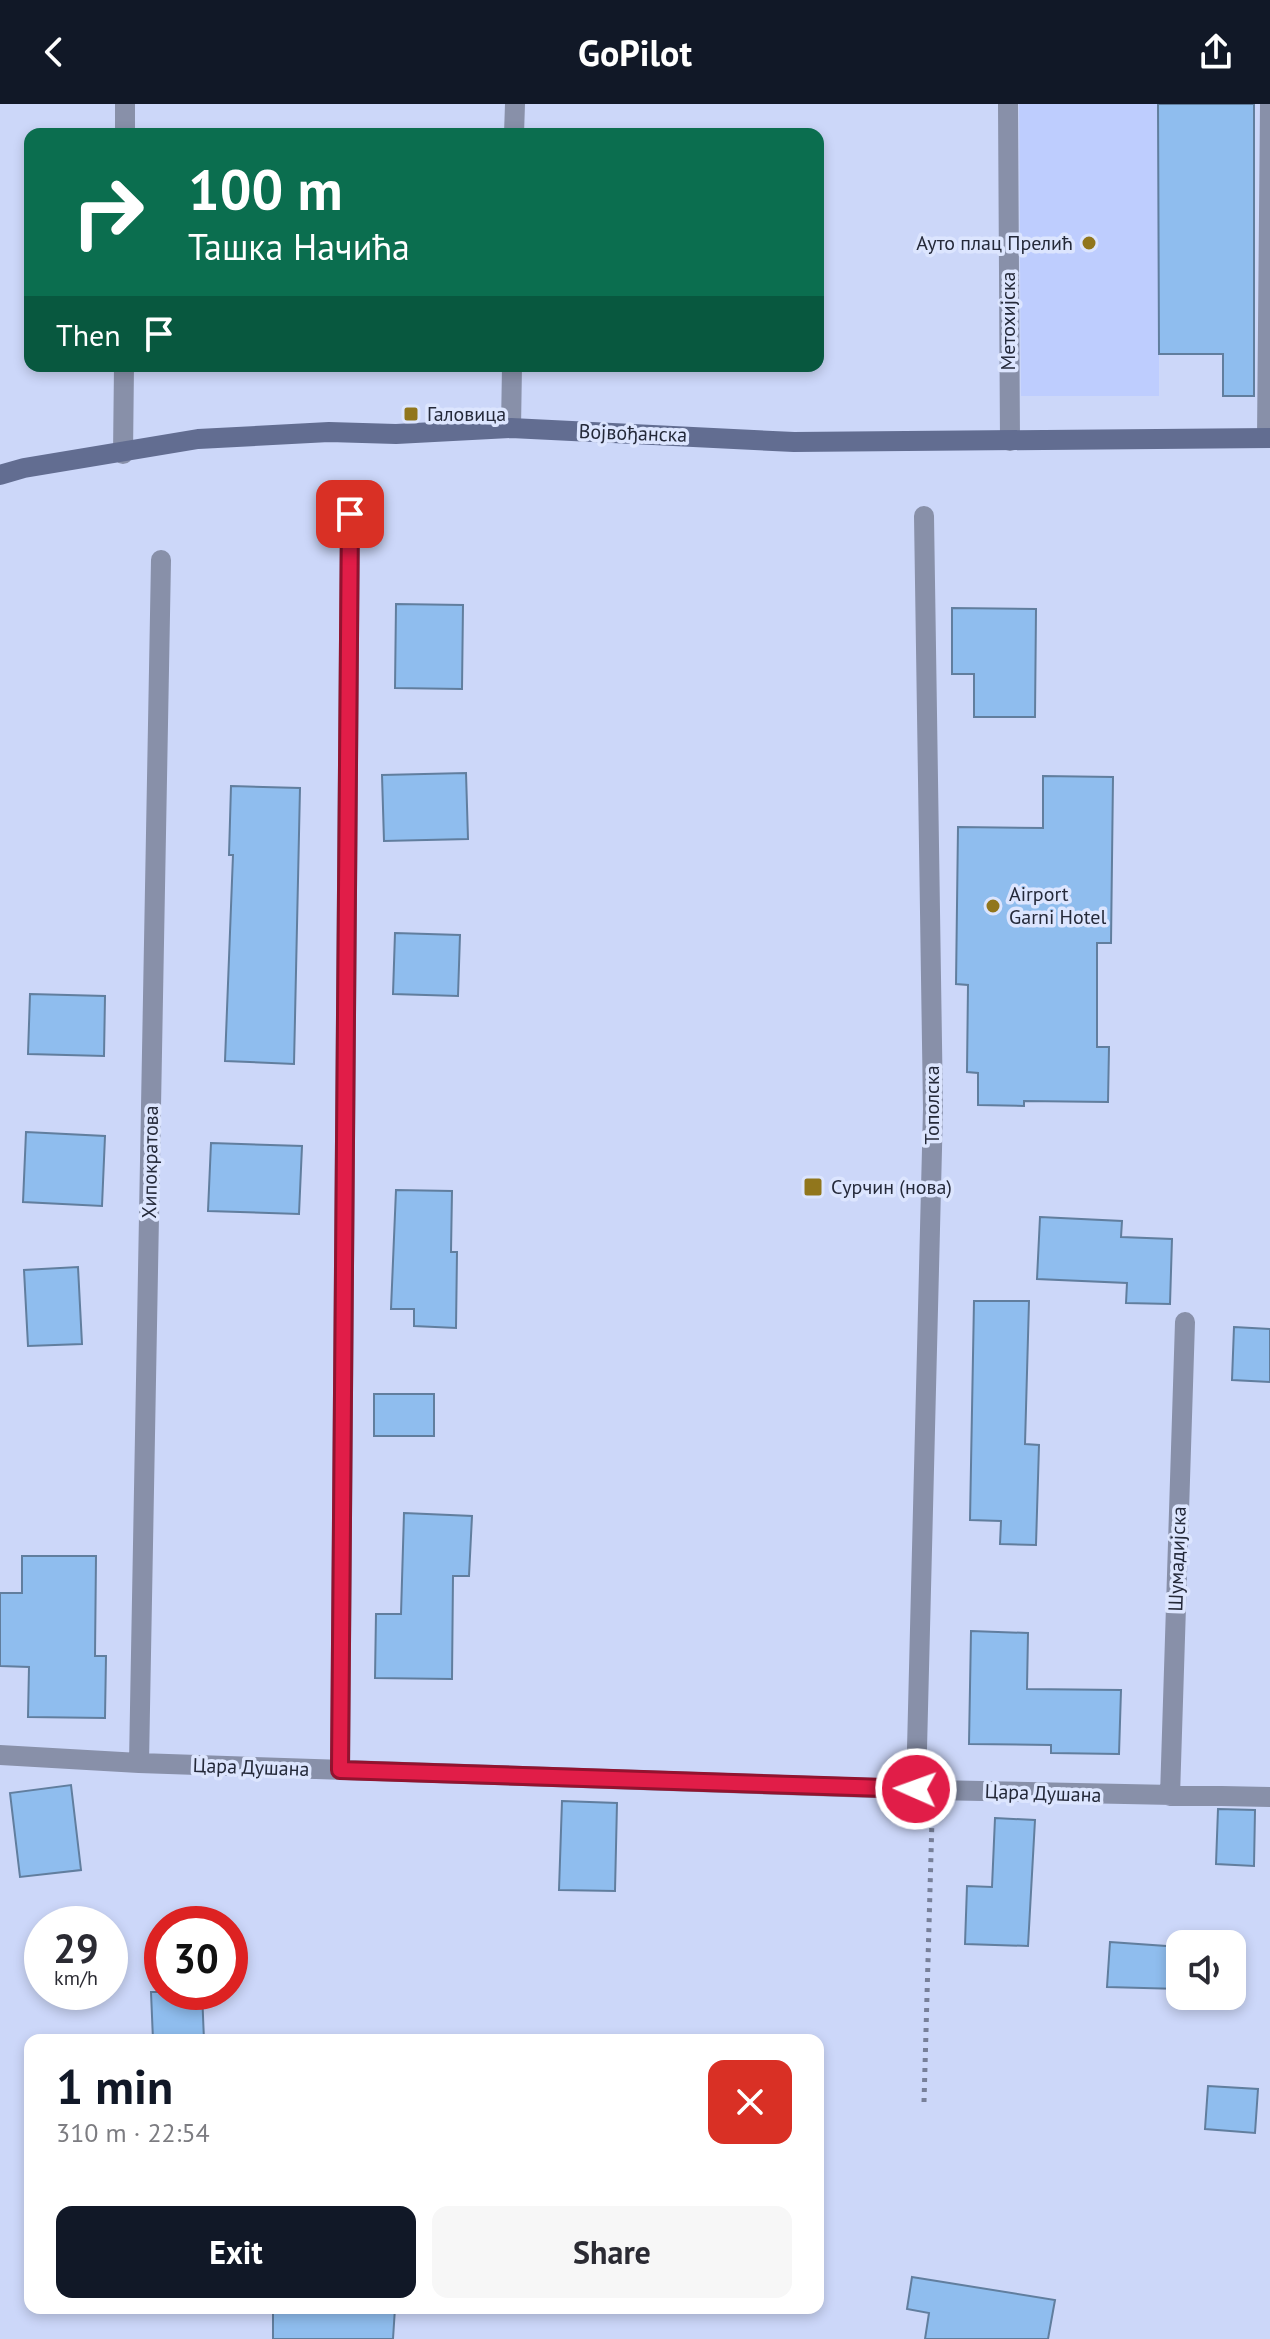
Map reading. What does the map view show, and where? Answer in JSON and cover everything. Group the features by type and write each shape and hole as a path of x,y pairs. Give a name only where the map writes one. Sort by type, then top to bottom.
{"main road":[{"name":"Војвођанска","path":"0,475 24,468 212,438 329,432 396,434 511,428 794,442 1268,438"}],"street":[{"path":"125,104 125,128"},
{"path":"514,128 515,104"},
{"name":"Метохијска","path":"1008,104 1010,441"},
{"path":"1268,438 1270,104"},
{"path":"123,454 124,372"},
{"path":"511,428 512,372"},
{"path":"340,1770 350,514"},
{"name":"Тополска","path":"924,516 933,1109 924,1789"},
{"name":"Хипократова","path":"139,1763 161,560"},
{"name":"Шумадијска","path":"1170,1796 1185,1322"},
{"name":"Цара Душана","path":"0,1755 340,1770 1270,1797"}],"path":[{"path":"924,1789 924,2102"}],"shaded area":[{"name":"Ауто плац Прелић","path":"1019,104 1159,104 1159,396 1021,396"}],"building":[{"path":"1158,104 1254,104 1254,396 1223,396 1223,354 1159,354"},
{"path":"396,604 463,605 462,689 395,688"},
{"path":"952,608 1036,609 1035,717 974,717 974,674 952,674"},
{"path":"466,773 468,839 384,841 382,775"},
{"path":"1043,776 1113,777 1111,943 1097,943 1097,1047 1109,1047 1108,1102 1024,1101 1024,1106 978,1105 978,1073 967,1072 968,985 956,984 958,827 1043,828"},
{"path":"231,786 300,788 294,1064 225,1061 233,855 229,855"},
{"path":"395,933 460,935 458,996 393,994"},
{"path":"30,994 105,996 104,1056 28,1054"},
{"path":"26,1132 105,1136 102,1206 23,1202"},
{"path":"211,1143 302,1146 299,1214 208,1211"},
{"path":"396,1190 452,1191 451,1252 457,1252 456,1328 414,1326 414,1309 391,1309"},
{"path":"1040,1217 1122,1221 1121,1237 1172,1239 1170,1304 1126,1303 1127,1283 1037,1279"},
{"path":"78,1267 82,1344 28,1346 24,1270"},
{"path":"974,1301 1029,1301 1025,1444 1039,1445 1036,1545 1000,1544 1001,1521 970,1520"},
{"path":"1234,1327 1270,1329 1270,1382 1232,1380"},
{"path":"374,1394 434,1394 434,1436 374,1436"},
{"path":"404,1513 472,1516 469,1576 453,1576 452,1679 375,1678 376,1614 401,1614"},
{"path":"22,1556 96,1556 95,1656 106,1656 105,1718 28,1717 29,1667 0,1666 0,1593 22,1593"},
{"path":"971,1631 1028,1633 1027,1689 1121,1690 1119,1754 1051,1753 1051,1745 969,1744"},
{"path":"71,1785 81,1870 20,1877 10,1793"},
{"path":"562,1801 617,1803 615,1891 559,1890"},
{"path":"1218,1809 1255,1810 1254,1866 1216,1864"},
{"path":"995,1818 1035,1820 1028,1946 965,1944 967,1886 992,1887"},
{"path":"1110,1942 1166,1946 1166,1989 1107,1987"},
{"path":"152,2010 203,2010 204,2034 153,2034"},
{"path":"1208,2086 1258,2089 1255,2133 1205,2129"},
{"path":"912,2277 1055,2300 1048,2339 925,2339 929,2313 907,2309"},
{"path":"273,2314 395,2314 393,2339 273,2339"}],"place":[{"name":"Ауто плац Прелић","path":"1089,243"},
{"name":"Галовица","path":"411,414"},
{"name":"Airport Garni Hotel","path":"993,906"},
{"name":"Сурчин (нова)","path":"813,1187"}],"route":[{"path":"350,514 340,1770 916,1789"}]}
